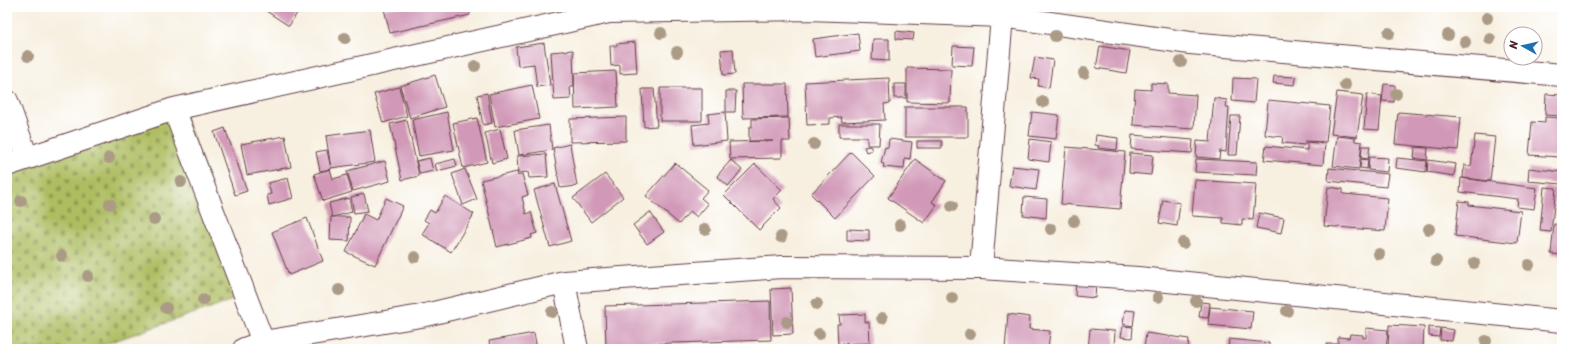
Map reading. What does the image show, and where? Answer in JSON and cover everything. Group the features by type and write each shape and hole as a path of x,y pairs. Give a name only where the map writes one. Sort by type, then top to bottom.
{"street":[{"path":"7,101 17,161 174,109 606,10 809,8 1002,16 1190,43 1562,75"},
{"path":"981,268 1002,16"},
{"path":"174,109 254,346 421,316 564,282 782,267 981,268 1146,279 1562,320"},
{"path":"564,282 577,349"}],"green space":[{"path":"183,110 250,294 91,349 7,349 7,162"}],"building":[{"path":"260,7 301,7 289,26"},
{"path":"393,7 469,7 470,15 390,33 384,9"},
{"path":"896,31 914,33 913,40 896,39"},
{"path":"858,33 860,51 815,57 813,39"},
{"path":"873,39 889,39 889,61 872,60"},
{"path":"635,42 637,73 620,74 620,65 611,66 610,46"},
{"path":"544,43 550,85 537,87 534,64 518,66 516,47"},
{"path":"953,46 974,47 972,66 952,65"},
{"path":"1100,46 1130,51 1126,73 1096,68"},
{"path":"733,49 735,74 723,75 721,50"},
{"path":"573,50 574,87 570,87 571,99 554,100 551,52"},
{"path":"1035,57 1053,60 1049,88 1038,86 1039,79 1031,78"},
{"path":"907,68 951,69 950,103 907,102"},
{"path":"616,71 618,107 575,109 574,73"},
{"path":"435,75 445,107 410,118 400,86"},
{"path":"1274,76 1296,77 1295,85 1273,83"},
{"path":"889,78 890,103 884,104 885,120 842,122 841,117 830,118 830,124 807,125 805,82"},
{"path":"1233,78 1256,79 1254,103 1232,101"},
{"path":"1151,83 1168,84 1168,93 1196,95 1194,129 1133,125 1135,89 1151,90"},
{"path":"742,84 787,84 788,117 743,118"},
{"path":"894,84 906,84 906,98 894,98"},
{"path":"1384,84 1395,85 1394,102 1382,101"},
{"path":"532,85 539,119 495,127 489,94"},
{"path":"399,87 407,116 383,123 374,94"},
{"path":"660,88 702,88 702,121 660,121"},
{"path":"642,89 654,89 657,126 644,127"},
{"path":"726,91 736,91 735,112 726,112"},
{"path":"1337,92 1363,95 1357,137 1331,134"},
{"path":"487,93 492,123 483,125 477,95"},
{"path":"1367,94 1382,96 1379,130 1364,129"},
{"path":"1546,94 1562,95 1562,116 1545,115"},
{"path":"1214,98 1227,100 1226,107 1229,107 1226,152 1220,151 1219,159 1196,157 1197,141 1210,142"},
{"path":"1268,100 1330,106 1326,142 1305,141 1305,145 1282,143 1283,137 1265,135"},
{"path":"905,107 968,107 968,137 905,137"},
{"path":"447,112 454,150 419,156 412,120"},
{"path":"725,112 727,141 694,145 692,125 709,123 708,114"},
{"path":"1032,112 1059,115 1056,139 1029,136"},
{"path":"1398,112 1461,117 1458,150 1395,144"},
{"path":"1231,116 1240,116 1237,155 1228,155"},
{"path":"626,117 626,141 570,142 570,119"},
{"path":"1545,117 1560,118 1562,135 1560,157 1529,155 1532,122 1545,123"},
{"path":"477,118 487,162 463,168 453,123"},
{"path":"789,118 790,141 782,141 782,158 730,159 729,142 773,141 749,141 749,127 752,127 752,119"},
{"path":"407,120 419,176 402,180 390,124"},
{"path":"839,124 880,124 879,145 867,145 867,137 839,137"},
{"path":"549,125 552,150 519,155 515,130"},
{"path":"225,128 247,191 235,195 214,132"},
{"path":"500,129 507,159 492,163 485,133"},
{"path":"370,130 375,162 331,168 326,136"},
{"path":"1096,135 1118,138 1117,150 1098,148 1099,146 1095,145"},
{"path":"1132,135 1193,140 1192,153 1131,149"},
{"path":"1475,135 1495,137 1490,181 1463,178 1464,165 1471,166"},
{"path":"285,136 291,167 247,175 241,144"},
{"path":"1337,136 1355,138 1355,141 1362,142 1359,169 1333,166"},
{"path":"889,139 912,142 910,159 905,158 904,169 883,167 884,164 881,163 885,147 888,148"},
{"path":"1030,139 1051,142 1049,162 1028,159"},
{"path":"917,141 942,141 942,148 917,148"},
{"path":"1307,142 1325,144 1323,165 1264,160 1266,146 1307,150"},
{"path":"570,144 577,186 560,188 553,148"},
{"path":"870,146 872,150 866,152 864,147"},
{"path":"1362,146 1370,146 1368,159 1361,158"},
{"path":"1066,147 1125,152 1120,209 1061,204"},
{"path":"1415,147 1428,148 1427,160 1414,158"},
{"path":"327,150 331,169 320,171 316,152"},
{"path":"851,152 875,176 835,218 811,194"},
{"path":"1130,153 1153,155 1151,175 1129,173"},
{"path":"546,154 548,177 529,178 528,172 518,173 517,156"},
{"path":"1369,157 1388,158 1387,172 1368,170"},
{"path":"430,158 433,171 420,174 416,161"},
{"path":"1397,158 1427,161 1426,172 1396,168"},
{"path":"455,159 457,166 437,171 435,164"},
{"path":"915,159 946,181 932,202 937,205 924,223 888,198"},
{"path":"1196,159 1257,162 1256,175 1195,172"},
{"path":"1361,159 1368,160 1367,169 1360,168"},
{"path":"731,160 742,170 728,186 717,176"},
{"path":"1428,160 1456,164 1454,176 1427,172"},
{"path":"385,161 390,181 353,191 347,171"},
{"path":"675,163 708,190 701,198 708,204 697,217 690,211 679,224 646,196"},
{"path":"755,164 782,190 773,199 781,208 759,230 724,195"},
{"path":"1012,166 1039,169 1036,190 1009,186"},
{"path":"1329,168 1388,174 1386,187 1328,181"},
{"path":"1529,168 1562,172 1562,184 1528,181"},
{"path":"330,169 333,179 347,175 352,192 323,201 314,174"},
{"path":"465,169 477,199 463,205 452,174"},
{"path":"517,172 518,176 522,174 528,195 522,197 526,214 531,212 537,233 531,235 532,238 497,247 481,180"},
{"path":"605,174 623,197 591,222 573,198"},
{"path":"288,178 293,198 269,205 267,195 271,194 268,183"},
{"path":"1461,178 1537,188 1534,209 1517,207 1518,199 1460,192"},
{"path":"1195,180 1256,184 1253,220 1242,219 1242,225 1223,223 1223,218 1192,216"},
{"path":"555,184 571,241 550,247 534,190"},
{"path":"1328,187 1343,189 1343,194 1388,198 1385,231 1324,226"},
{"path":"1544,187 1556,188 1551,232 1540,231"},
{"path":"364,194 368,211 354,213 351,197"},
{"path":"445,196 474,214 451,252 422,234 429,223 424,220 430,210 435,213"},
{"path":"1024,197 1047,199 1046,218 1023,215"},
{"path":"349,198 352,212 332,217 329,203"},
{"path":"386,198 403,206 375,265 346,252 364,214 376,220"},
{"path":"1163,200 1180,203 1177,226 1159,223"},
{"path":"1459,201 1469,202 1469,205 1521,211 1517,243 1455,236"},
{"path":"650,212 664,232 647,244 633,225"},
{"path":"1259,213 1284,218 1281,233 1256,228"},
{"path":"331,217 350,217 349,241 330,240"},
{"path":"307,218 323,261 289,275 272,232"},
{"path":"1554,224 1562,225 1562,255 1551,254"},
{"path":"847,229 869,230 869,241 847,240"},
{"path":"1076,281 1096,283 1095,298 1075,296"},
{"path":"791,288 793,334 773,335 771,289"},
{"path":"770,301 771,340 641,344 641,349 606,349 605,306"},
{"path":"1201,302 1210,303 1208,318 1199,317"},
{"path":"1210,307 1253,311 1251,329 1208,325"},
{"path":"1125,310 1135,311 1133,326 1123,324"},
{"path":"865,314 865,322 869,322 870,343 838,344 837,324 840,324 839,315"},
{"path":"1008,314 1030,317 1029,329 1050,331 1048,349 1005,349"},
{"path":"1389,325 1424,327 1423,349 1388,349"},
{"path":"1123,326 1133,327 1132,338 1121,337"},
{"path":"1429,327 1440,328 1439,337 1429,336"},
{"path":"1366,328 1388,330 1386,349 1326,349 1327,344 1338,344 1338,337 1349,338 1350,334 1363,335 1363,338 1366,338"},
{"path":"1441,328 1454,330 1452,341 1440,340"},
{"path":"1090,329 1115,331 1114,347 1125,349 1088,349"},
{"path":"534,333 537,349 490,349 489,341"},
{"path":"1146,333 1189,339 1188,349 1144,349"},
{"path":"1229,339 1269,343 1269,349 1228,349"},
{"path":"872,345 872,349 838,349 838,346"}]}
